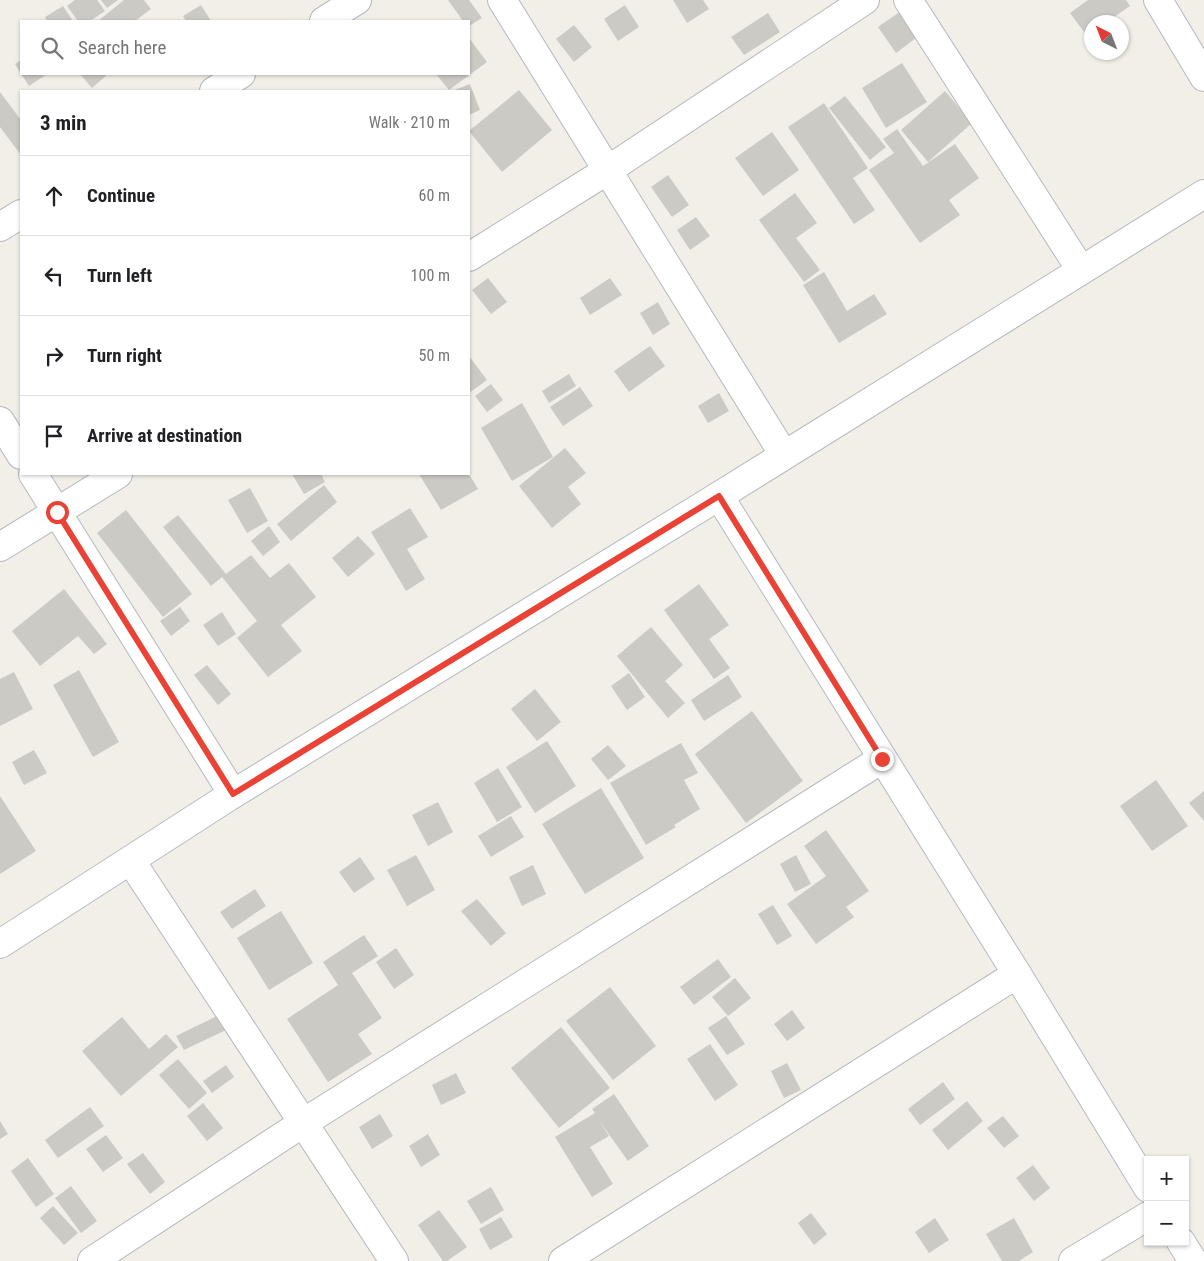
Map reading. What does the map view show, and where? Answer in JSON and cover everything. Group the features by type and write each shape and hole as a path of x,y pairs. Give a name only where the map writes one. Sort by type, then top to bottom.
{"street":[{"path":"326,20 358,0"},
{"path":"502,0 784,455"},
{"path":"470,255 608,170 865,0"},
{"path":"908,0 1081,270"},
{"path":"1158,0 1204,77"},
{"path":"216,90 240,75"},
{"path":"0,944 233,794 719,496 1204,194"},
{"path":"0,227 20,215"},
{"path":"0,421 20,453"},
{"path":"34,475 233,794"},
{"path":"0,547 116,475"},
{"path":"719,496 1144,1181"},
{"path":"92,1261 303,1123 882,759"},
{"path":"131,861 394,1261"},
{"path":"563,1261 1017,974"},
{"path":"1073,1261 1144,1218"},
{"path":"1184,1246 1193,1261"}],"building":[{"path":"75,0 97,0 105,11 92,20 77,20 67,6"},
{"path":"101,0 118,0 107,8"},
{"path":"124,0 144,0 151,9 136,20 99,20"},
{"path":"448,0 469,0 482,18 470,25 470,20 462,20"},
{"path":"673,0 703,0 709,9 687,23"},
{"path":"1088,0 1126,0 1130,6 1117,15 1084,15 1084,32 1070,13"},
{"path":"911,4 928,29 896,53 878,27"},
{"path":"201,5 210,20 185,20 183,16"},
{"path":"625,5 639,27 618,41 604,19"},
{"path":"63,6 72,20 46,20 45,17"},
{"path":"768,13 780,32 744,55 731,37"},
{"path":"574,25 592,47 574,62 556,39"},
{"path":"470,39 487,62 470,75"},
{"path":"20,61 20,72 15,64"},
{"path":"902,63 927,102 886,128 862,88"},
{"path":"22,75 46,75 29,86"},
{"path":"81,75 107,75 92,88"},
{"path":"437,75 469,75 449,90"},
{"path":"470,84 480,110 470,115 470,90 455,90"},
{"path":"519,90 552,130 502,172 470,130"},
{"path":"945,91 972,123 928,162 901,130"},
{"path":"0,92 20,119 20,154 0,127"},
{"path":"845,96 886,147 870,160 829,108"},
{"path":"824,103 868,168 853,178 875,210 854,224 788,127"},
{"path":"897,129 923,166 955,144 979,178 949,200 960,215 920,243 869,170 894,153 883,139"},
{"path":"772,132 799,170 763,196 735,158"},
{"path":"668,175 689,205 672,217 651,187"},
{"path":"795,193 817,223 796,238 820,270 804,282 759,220"},
{"path":"696,217 710,236 690,250 677,230"},
{"path":"824,272 847,311 874,294 887,314 839,343 803,285"},
{"path":"488,278 507,302 491,314 472,290"},
{"path":"610,278 622,295 590,315 580,298"},
{"path":"658,302 670,324 653,335 640,313"},
{"path":"650,346 665,366 629,392 614,371"},
{"path":"470,357 487,380 470,392"},
{"path":"569,374 576,386 549,403 542,391"},
{"path":"491,384 503,400 487,412 475,396"},
{"path":"580,387 593,406 563,426 550,407"},
{"path":"719,393 729,411 708,423 698,406"},
{"path":"522,403 553,457 512,481 481,428"},
{"path":"565,448 586,473 568,487 581,504 552,528 519,486"},
{"path":"293,475 322,475 325,482 304,494"},
{"path":"420,475 470,475 478,489 441,510"},
{"path":"324,485 337,502 291,541 277,524"},
{"path":"250,488 268,521 247,533 228,500"},
{"path":"410,508 428,537 407,549 425,579 406,591 371,532"},
{"path":"126,510 192,594 163,617 97,533"},
{"path":"178,515 226,574 251,555 270,578 289,563 316,597 281,625 302,651 268,677 237,638 257,621 222,577 211,586 163,527"},
{"path":"269,526 280,542 263,556 251,541"},
{"path":"358,536 375,554 348,577 332,558"},
{"path":"699,584 729,625 709,639 730,668 714,679 664,610"},
{"path":"64,589 107,644 94,654 78,636 40,666 12,631"},
{"path":"180,607 190,621 171,636 160,621"},
{"path":"222,612 236,634 218,646 203,625"},
{"path":"651,627 683,665 665,681 685,703 668,718 617,656"},
{"path":"207,665 231,694 218,705 194,675"},
{"path":"79,670 119,742 93,757 53,685"},
{"path":"14,672 33,709 0,726 0,679"},
{"path":"629,673 645,697 627,710 611,686"},
{"path":"728,675 742,697 704,721 691,700"},
{"path":"535,689 561,722 537,741 511,709"},
{"path":"752,711 803,781 746,823 695,754"},
{"path":"547,741 576,786 535,813 506,767"},
{"path":"681,743 698,773 684,780 700,809 674,825 676,827 646,845 610,783"},
{"path":"608,745 626,766 608,780 591,759"},
{"path":"34,750 47,773 24,785 12,762"},
{"path":"498,768 522,807 497,822 474,783"},
{"path":"1156,780 1188,826 1152,851 1120,806"},
{"path":"601,788 644,858 585,894 542,824"},
{"path":"1204,791 1204,821 1189,803"},
{"path":"0,796 36,851 0,874"},
{"path":"438,802 453,832 428,846 412,815"},
{"path":"511,816 524,837 491,857 478,836"},
{"path":"826,830 869,891 846,907 854,917 816,944 787,904 826,876 804,846"},
{"path":"416,855 435,890 407,906 387,870"},
{"path":"796,855 811,884 795,892 780,864"},
{"path":"360,857 375,879 354,893 339,872"},
{"path":"533,865 546,894 522,906 509,877"},
{"path":"255,889 266,906 232,929 220,912"},
{"path":"477,899 506,933 491,946 461,911"},
{"path":"773,905 792,936 777,945 758,914"},
{"path":"281,911 313,963 269,990 237,938"},
{"path":"364,935 378,956 352,973 382,1018 358,1034 372,1054 328,1082 287,1019 338,985 323,962"},
{"path":"396,948 414,975 394,989 376,962"},
{"path":"718,959 731,977 694,1005 680,987"},
{"path":"735,978 751,998 728,1016 712,997"},
{"path":"610,987 656,1046 613,1080 566,1021"},
{"path":"792,1010 805,1028 787,1041 774,1024"},
{"path":"219,1015 226,1030 184,1050 176,1036"},
{"path":"726,1016 745,1044 727,1055 708,1028"},
{"path":"122,1017 149,1049 166,1034 178,1047 121,1096 82,1051"},
{"path":"561,1027 610,1088 559,1128 511,1068"},
{"path":"710,1044 738,1085 715,1101 687,1059"},
{"path":"178,1059 207,1093 189,1109 159,1075"},
{"path":"787,1063 801,1090 784,1098 771,1071"},
{"path":"226,1065 234,1077 212,1093 203,1081"},
{"path":"456,1073 466,1093 441,1105 432,1085"},
{"path":"943,1082 955,1099 920,1125 908,1109"},
{"path":"614,1094 649,1146 628,1161 598,1119 609,1136 590,1147 613,1184 592,1197 555,1137 595,1113 592,1109"},
{"path":"967,1101 983,1121 948,1150 932,1130"},
{"path":"203,1103 223,1128 207,1141 187,1116"},
{"path":"90,1107 104,1126 58,1158 45,1140"},
{"path":"380,1114 393,1136 372,1149 359,1127"},
{"path":"1003,1116 1019,1136 1004,1148 987,1128"},
{"path":"0,1121 8,1134 0,1139"},
{"path":"428,1134 440,1155 421,1167 409,1146"},
{"path":"106,1135 123,1158 103,1172 86,1149"},
{"path":"143,1153 165,1182 150,1194 127,1164"},
{"path":"28,1158 54,1194 36,1207 11,1171"},
{"path":"1033,1165 1050,1188 1034,1201 1016,1178"},
{"path":"71,1186 97,1221 81,1233 55,1198"},
{"path":"491,1187 504,1210 481,1224 467,1201"},
{"path":"53,1206 78,1233 64,1245 40,1218"},
{"path":"439,1210 467,1247 447,1261 443,1261 418,1225"},
{"path":"811,1213 827,1234 814,1245 798,1223"},
{"path":"501,1217 513,1237 490,1250 479,1229"},
{"path":"935,1218 949,1240 929,1253 915,1232"},
{"path":"1014,1218 1033,1252 1019,1261 1002,1261 986,1234"}],"route":[{"path":"57,512 233,794 719,496 882,759"}]}
